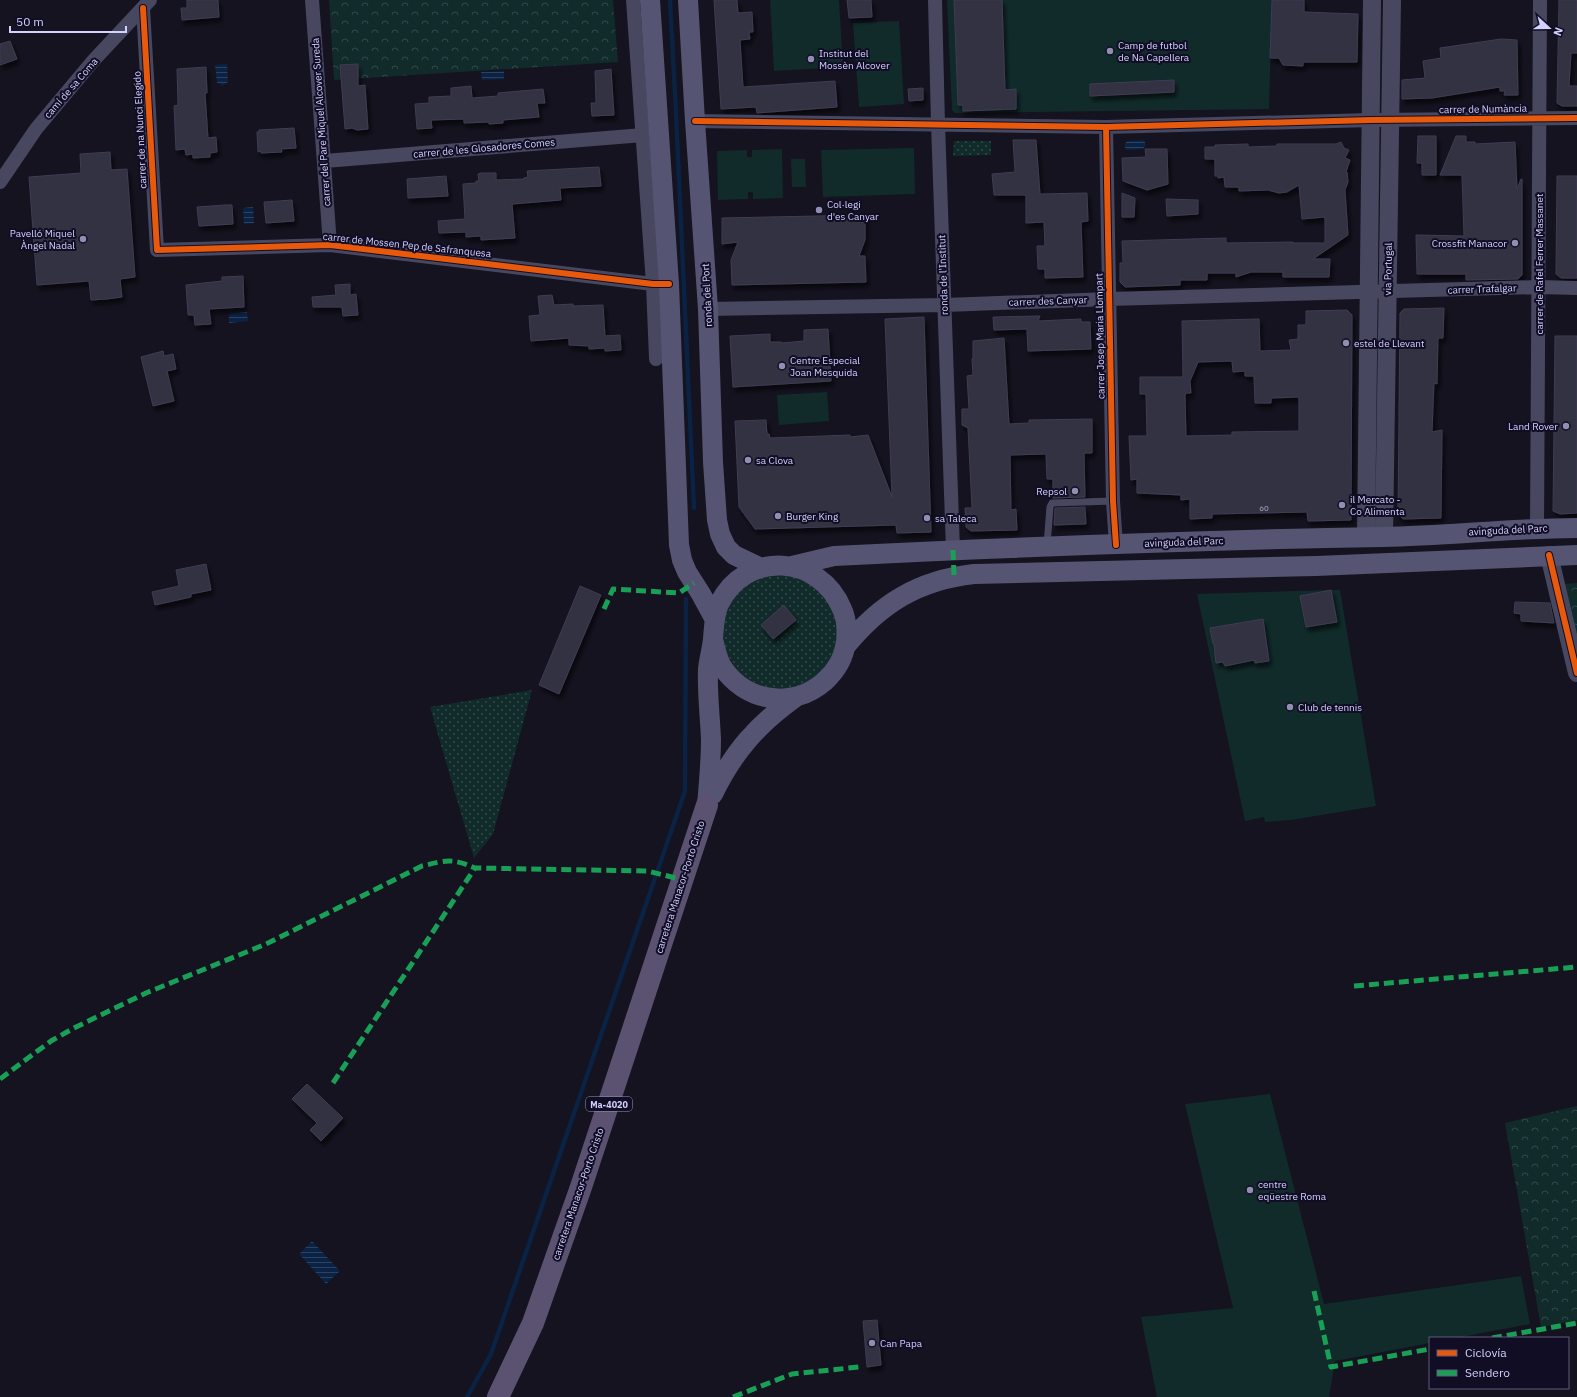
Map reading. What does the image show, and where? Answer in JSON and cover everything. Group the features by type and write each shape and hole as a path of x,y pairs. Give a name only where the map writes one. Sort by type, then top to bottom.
{"main road":[{"path":"650,0 661,284 679,545 682,560 687,572 714,618"},
{"name":"ronda del Port","path":"688,0 708,309 716,520 726,547 744,561 761,568"},
{"name":"avinguda del Parc","path":"792,566 834,556 954,550 1375,537 1537,528 1577,528"},
{"path":"845,647 867,622 898,598 920,587 954,576 974,574 1316,566 1577,555"},
{"name":"Ma-4020","path":"782,565 792,566 814,575 832,590 844,612 846,623 845,647 835,670 828,679 818,687 796,697 782,708 744,743 723,772 707,805 711,769 708,669 713,639 714,618 719,604 726,592 736,581 748,573 761,568 782,565"},
{"name":"Ma-4020","path":"713,639 720,664 732,679 747,691 771,699 796,697"},
{"name":"carretera Manacor-Porto Cristo","path":"498,1397 533,1322 573,1210 707,805"}],"street":[{"name":"carrer del Pare Miquel Alcover Sureda","path":"312,0 330,245"},
{"path":"633,0 643,135 661,284 656,359"},
{"name":"ronda de l'Institut","path":"935,0 938,124 954,550"},
{"name":"via Portugal","path":"1372,0 1369,293 1375,537"},
{"name":"via Portugal","path":"1375,537 1387,292 1392,0"},
{"name":"carrer de Rafel Ferrer Massanet","path":"1537,528 1540,0"},
{"name":"camí de sa Coma","path":"0,182 36,129 93,62 147,4"},
{"name":"carrer de na Nunci Elegido","path":"147,4 157,250"},
{"name":"carrer de Numància","path":"695,122 1106,127 1371,120 1577,118"},
{"name":"carrer Josep Maria Llompart","path":"1106,127 1113,501 1116,545"},
{"name":"carrer de les Glosadores Comes","path":"325,161 643,135"},
{"name":"carrer de Mossen Pep de Safranquesa","path":"157,250 330,245 661,284"},
{"name":"carrer Trafalgar","path":"1387,292 1538,287 1577,288"},
{"name":"carrer des Canyar","path":"708,309 945,305 1387,292"},
{"path":"1549,555 1577,673"}],"lane":[{"path":"1046,548 1050,507 1052,503 1113,501"}],"green space":[{"path":"329,0 613,0 618,62 334,80"},
{"path":"770,0 839,0 843,67 774,71"},
{"name":"Camp de futbol de Na Capellera","path":"947,0 1272,0 1269,109 955,113 952,110"},
{"path":"899,21 904,104 859,107 853,23"},
{"path":"954,141 991,141 991,155 953,156"},
{"path":"914,148 915,194 823,197 821,150"},
{"path":"782,149 783,198 753,199 753,192 748,192 748,199 718,200 717,151 747,150 747,157 752,157 752,150"},
{"path":"791,159 805,159 806,187 792,187"},
{"path":"827,392 829,421 779,425 777,395"},
{"path":"780,575 802,579 820,592 833,610 837,632 833,654 820,672 802,685 780,689 758,685 740,672 727,654 723,632 727,610 740,592 758,579"},
{"path":"1577,583 1577,653 1563,584"},
{"name":"Club de tennis","path":"1340,590 1376,806 1291,820 1265,822 1264,817 1245,821 1197,594"},
{"path":"532,690 493,834 474,858 430,707"},
{"name":"centre eqüestre Roma","path":"1270,1094 1324,1304 1521,1276 1530,1324 1461,1337 1429,1337 1429,1343 1335,1361 1329,1397 1157,1397 1141,1317 1233,1308 1185,1104"},
{"path":"1577,1106 1577,1320 1541,1327 1505,1123"}],"water":[{"path":"227,64 228,82 222,86 217,83 215,65"},
{"path":"504,71 504,79 482,80 481,72"},
{"path":"1144,140 1146,145 1143,149 1127,150 1125,148 1127,141"},
{"path":"253,207 254,223 244,224 243,208"},
{"path":"247,312 248,321 229,323 229,314"},
{"path":"312,1241 340,1271 326,1284 299,1254"}],"building":[{"path":"187,0 218,0 219,17 182,20 181,8 187,8"},
{"path":"714,0 737,0 738,13 752,12 753,32 749,32 750,39 740,40 743,87 835,81 837,107 757,113 756,107 721,109"},
{"path":"847,0 871,0 872,17 849,18"},
{"path":"954,0 1002,0 1005,90 1016,89 1016,109 963,111 963,105 958,105"},
{"path":"1272,0 1304,0 1304,12 1358,14 1357,62 1303,62 1303,66 1283,65 1279,58 1270,58"},
{"path":"1559,0 1577,0 1577,53 1571,53 1569,86 1577,86 1577,106 1562,106 1557,103"},
{"path":"1501,39 1517,40 1518,95 1504,95 1505,91 1500,91 1500,87 1432,98 1402,99 1402,80 1425,78 1423,61 1441,58 1440,48"},
{"path":"10,41 17,59 0,65 0,44"},
{"path":"358,64 358,86 365,85 368,129 345,129 340,65"},
{"path":"206,67 207,93 205,93 208,138 216,137 217,152 210,153 210,157 193,158 193,154 186,155 185,149 176,150 174,106 178,105 177,69"},
{"path":"611,69 614,115 592,116 591,103 596,103 595,71"},
{"path":"1174,80 1174,92 1090,96 1090,84"},
{"path":"471,86 472,98 498,96 498,93 543,89 545,103 537,103 539,117 503,120 503,123 489,124 489,122 464,123 464,119 431,120 432,128 417,129 415,104 429,103 429,97 451,96 451,88"},
{"path":"923,88 923,100 909,101 908,89"},
{"path":"294,128 296,148 281,149 282,152 258,152 257,132 259,132 259,130"},
{"path":"1418,136 1436,136 1436,175 1422,175 1422,163 1417,163"},
{"path":"1456,136 1466,136 1466,142 1475,142 1475,144 1515,142 1517,189 1522,179 1522,275 1518,279 1466,280 1466,274 1417,274 1416,235 1464,236 1462,175 1440,175"},
{"path":"1013,140 1036,140 1040,194 1087,193 1088,221 1081,222 1083,277 1045,278 1045,269 1038,269 1037,246 1045,246 1044,222 1026,223 1026,195 994,195 992,174 1015,172"},
{"path":"1341,142 1344,148 1349,150 1345,158 1350,160 1346,172 1348,182 1345,190 1348,235 1313,259 1330,259 1329,277 1283,277 1283,272 1251,272 1236,277 1236,273 1207,273 1207,280 1180,280 1180,285 1125,287 1120,282 1120,263 1123,263 1122,241 1226,238 1226,243 1325,243 1325,217 1302,219 1299,185 1287,192 1279,193 1268,190 1239,191 1239,187 1225,187 1224,177 1218,178 1218,176 1215,176 1215,159 1205,159 1205,147 1215,147 1215,145 1248,144 1248,147 1277,146 1277,144 1336,144"},
{"path":"1145,149 1167,149 1168,184 1147,190 1123,181 1122,158 1146,157"},
{"name":"Pavelló Miquel Àngel Nadal","path":"110,152 111,170 127,169 135,277 120,279 122,297 107,299 91,300 89,281 37,285 29,177 81,173 80,154"},
{"path":"599,167 601,186 560,188 561,200 512,204 515,238 481,240 481,236 466,237 466,232 439,233 438,221 465,219 463,184 476,183 476,181 479,181 478,174 496,173 496,180 524,179 528,177 527,171"},
{"path":"446,176 448,196 408,198 407,179"},
{"path":"1557,176 1577,176 1577,278 1561,278 1556,274"},
{"path":"1122,193 1135,198 1134,217 1122,217"},
{"path":"1166,199 1198,200 1198,214 1167,216"},
{"path":"292,200 294,221 266,223 264,202"},
{"path":"232,205 233,224 199,226 197,207"},
{"path":"865,215 865,240 859,256 865,256 866,282 732,285 731,260 738,242 722,244 722,218"},
{"path":"243,276 244,307 209,309 211,324 195,325 194,315 188,315 186,285 222,281 222,277"},
{"path":"350,284 350,295 356,294 358,315 343,316 342,307 313,307 312,297 336,295 335,285"},
{"path":"552,295 554,305 603,305 605,336 620,335 621,350 605,351 605,348 589,349 589,346 569,345 569,338 531,341 529,316 540,315 538,296"},
{"path":"1444,308 1443,338 1438,338 1437,384 1434,383 1432,432 1442,430 1441,518 1403,519 1398,514 1400,313 1404,309"},
{"path":"1347,310 1352,315 1351,520 1308,521 1307,512 1212,514 1212,518 1190,519 1190,499 1181,500 1181,495 1137,493 1137,479 1131,480 1129,436 1147,436 1146,394 1140,394 1140,377 1183,377 1182,321 1259,319 1260,351 1291,350 1289,340 1298,339 1298,325 1306,325 1306,311","holes":["1232,361 1233,372 1245,371 1245,376 1254,376 1255,403 1271,403 1271,398 1299,397 1299,431 1232,432 1232,435 1186,436 1185,395 1186,393 1191,393 1190,381 1198,362"]},
{"path":"1040,316 1038,321 1081,319 1081,322 1090,322 1091,349 1028,351 1027,329 994,330 993,317"},
{"path":"924,317 931,532 897,533 896,525 755,529 739,507 735,421 766,420 767,434 769,434 770,438 850,435 850,437 868,435 892,497 885,319"},
{"path":"828,329 831,381 733,387 730,336 770,334 770,342 781,343 804,341 804,330"},
{"path":"1555,336 1577,336 1577,513 1560,514 1553,511"},
{"path":"1004,338 1009,424 1029,423 1029,420 1092,419 1092,453 1084,453 1085,497 1053,498 1053,479 1047,479 1046,454 1010,455 1011,510 1016,509 1017,530 971,531 966,527 965,508 972,508 968,428 962,425 962,409 969,409 967,376 973,375 973,341"},
{"path":"163,351 164,356 173,354 176,369 167,371 174,401 153,406 141,357"},
{"path":"1085,507 1086,524 1054,525 1055,508"},
{"path":"206,564 211,590 191,594 191,597 155,605 152,592 179,586 176,570"},
{"path":"580,586 601,595 559,694 539,685"},
{"path":"1331,590 1337,622 1306,627 1300,596"},
{"path":"1515,602 1550,603 1554,623 1521,621 1521,614 1514,613"},
{"path":"784,605 796,620 773,639 761,625"},
{"path":"1263,619 1269,661 1255,663 1254,660 1225,666 1223,662 1216,663 1214,644 1210,628"},
{"path":"307,1084 343,1118 321,1141 310,1130 317,1123 292,1099"},
{"name":"Can Papa","path":"877,1320 881,1365 867,1367 863,1321"}],"waterway":[{"path":"670,0 694,508"},
{"path":"467,1397 491,1354 685,791 686,599"}],"marked path":[{"path":"953,550 954,576"},
{"path":"604,609 613,589 679,593 694,583"},
{"path":"0,1079 51,1041 74,1028 146,993 266,944 422,866 438,862 455,861 475,868 648,871 683,880"},
{"path":"333,1083 475,868"},
{"path":"1354,986 1577,967"},
{"path":"1314,1291 1331,1367 1429,1349"},
{"path":"1498,1337 1577,1323"},
{"path":"733,1397 792,1374 859,1367"}],"cycle path":[{"path":"143,8 157,250 330,245 653,284 669,284"},
{"path":"695,121 1106,127 1371,120 1577,118"},
{"path":"1106,127 1113,501 1116,545"},
{"path":"1549,555 1577,673"}],"place":[{"name":"Camp de futbol de Na Capellera","path":"1110,51"},
{"name":"Institut del Mossèn Alcover","path":"811,59"},
{"name":"Col·legi d'es Canyar","path":"819,210"},
{"name":"Pavelló Miquel Àngel Nadal","path":"83,239"},
{"name":"Crossfit Manacor","path":"1515,243"},
{"name":"estel de Llevant","path":"1346,343"},
{"name":"Centre Especial Joan Mesquida","path":"782,366"},
{"name":"Land Rover","path":"1566,426"},
{"name":"sa Clova","path":"748,460"},
{"name":"Repsol","path":"1075,491"},
{"name":"il Mercato - Co Alimenta","path":"1342,505"},
{"name":"Burger King","path":"778,516"},
{"name":"sa Taleca","path":"927,518"},
{"name":"Club de tennis","path":"1290,707"},
{"name":"centre eqüestre Roma","path":"1250,1190"},
{"name":"Can Papa","path":"872,1343"}]}
